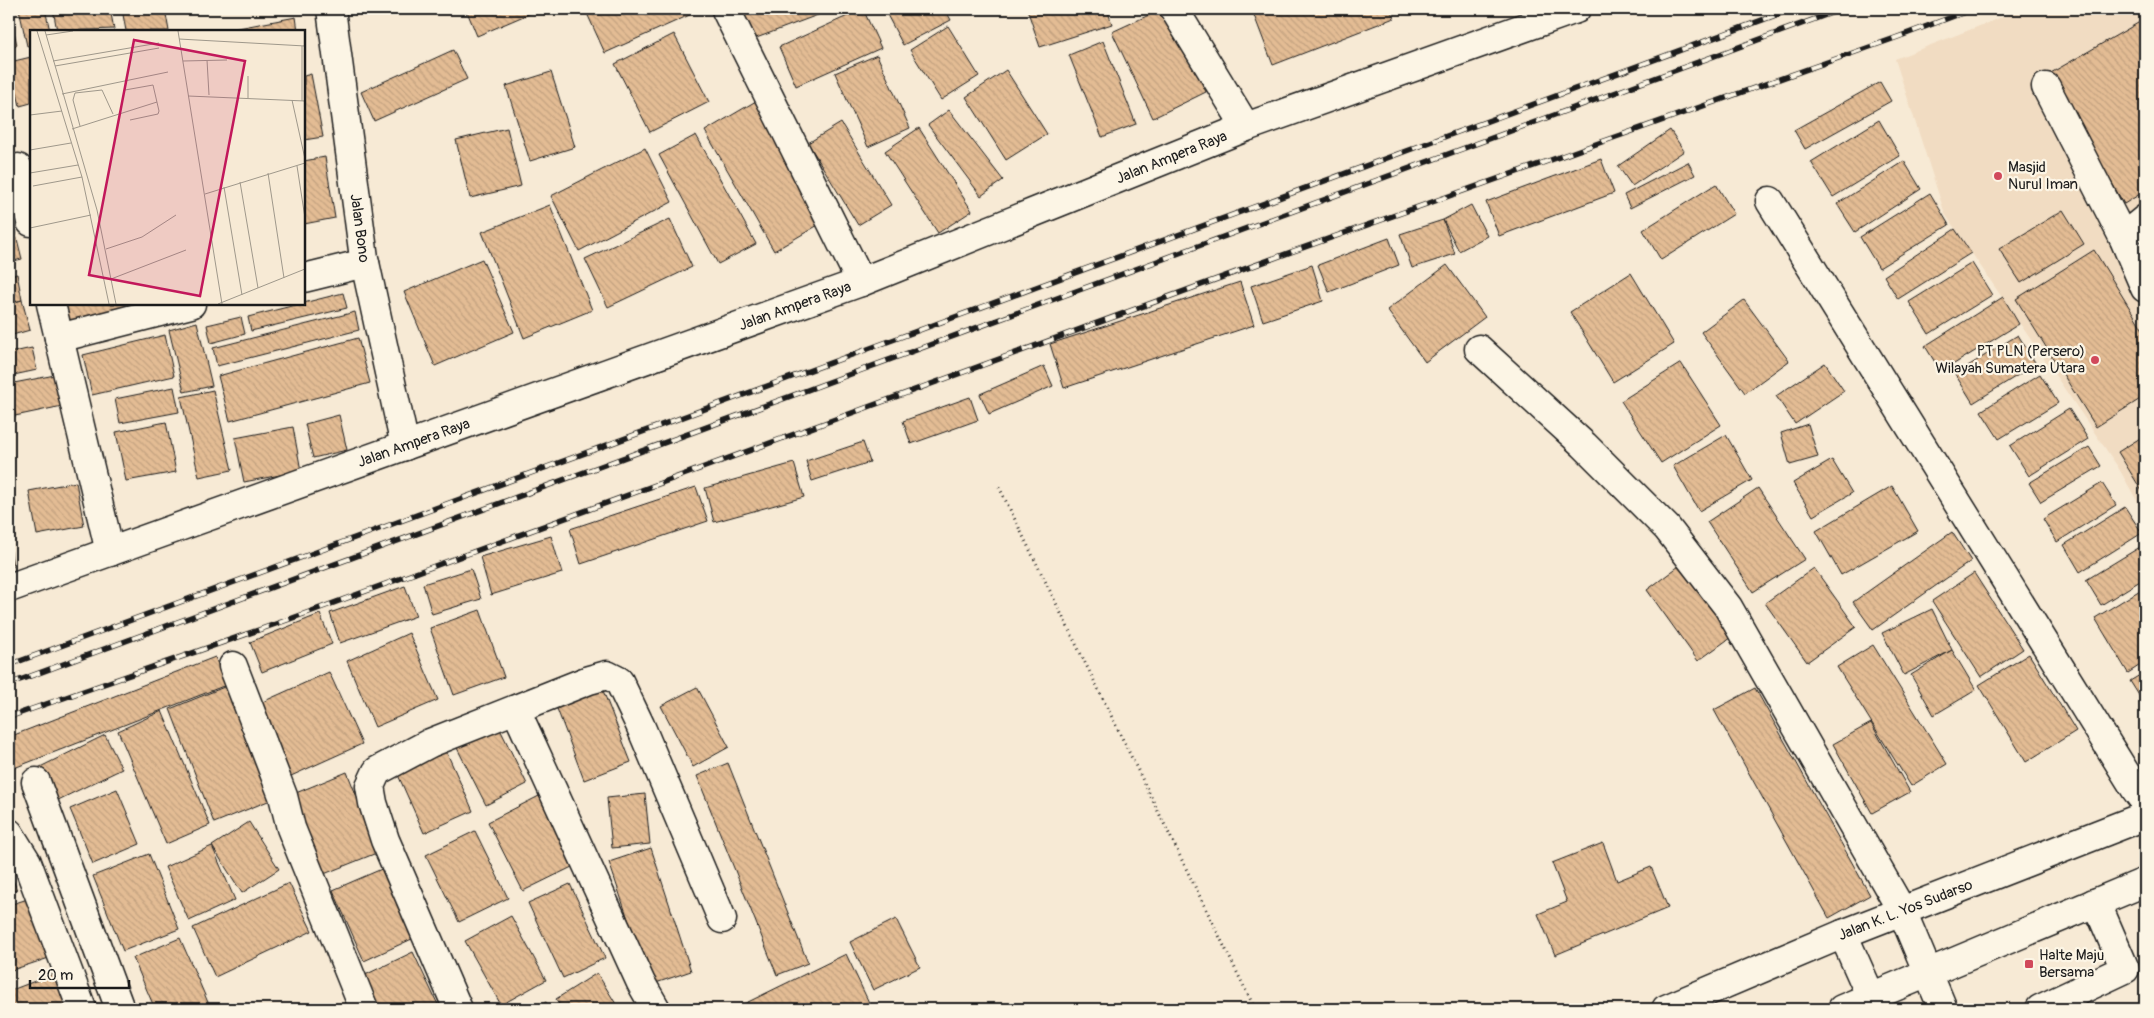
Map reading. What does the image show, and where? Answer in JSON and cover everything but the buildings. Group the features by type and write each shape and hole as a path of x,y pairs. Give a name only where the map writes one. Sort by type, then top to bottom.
{"street":[{"name":"Jalan Bono","path":"331,9 365,264 405,446"},
{"path":"1174,9 1246,127"},
{"name":"Jalan Ampera Raya","path":"9,588 861,282 1246,127 1576,9"},
{"path":"726,10 861,282"},
{"path":"2046,87 2123,237 2145,288"},
{"path":"18,168 30,218"},
{"path":"1770,201 2145,802"},
{"path":"2123,237 2145,219"},
{"path":"305,278 365,264"},
{"path":"51,305 110,552"},
{"path":"59,338 187,305"},
{"path":"1479,349 1584,445 1667,528 1728,607 1902,911 1943,1009"},
{"path":"233,666 283,796 291,828 364,1009"},
{"path":"458,1009 385,840 373,804 370,786 377,771 430,743 589,680 607,675 619,681 640,725 722,919"},
{"path":"516,710 641,983 656,1009"},
{"path":"36,782 120,1009"},
{"name":"Jalan K. L. Yos Sudarso","path":"1666,1009 1843,934 2145,816"},
{"path":"9,833 27,862 82,1009"},
{"path":"1842,1009 2145,882"},
{"path":"2040,1009 2135,964 2094,902"},
{"path":"1843,934 1871,997"}],"path":[{"path":"999,487 1255,1009"}],"shaded area":[{"name":"PT PLN (Persero) Wilayah Sumatera Utara","path":"2023,9 2145,9 2145,515 2118,467 1945,214 1895,59"}],"railway":[{"path":"9,665 1792,9"},
{"path":"9,684 1842,9"},
{"path":"9,717 290,619 1291,252 1973,9"}],"place":[{"name":"Masjid Nurul Iman","path":"1998,176"},
{"name":"PT PLN (Persero) Wilayah Sumatera Utara","path":"2095,360"},
{"name":"Halte Maju Bersama","path":"2029,964"}]}
